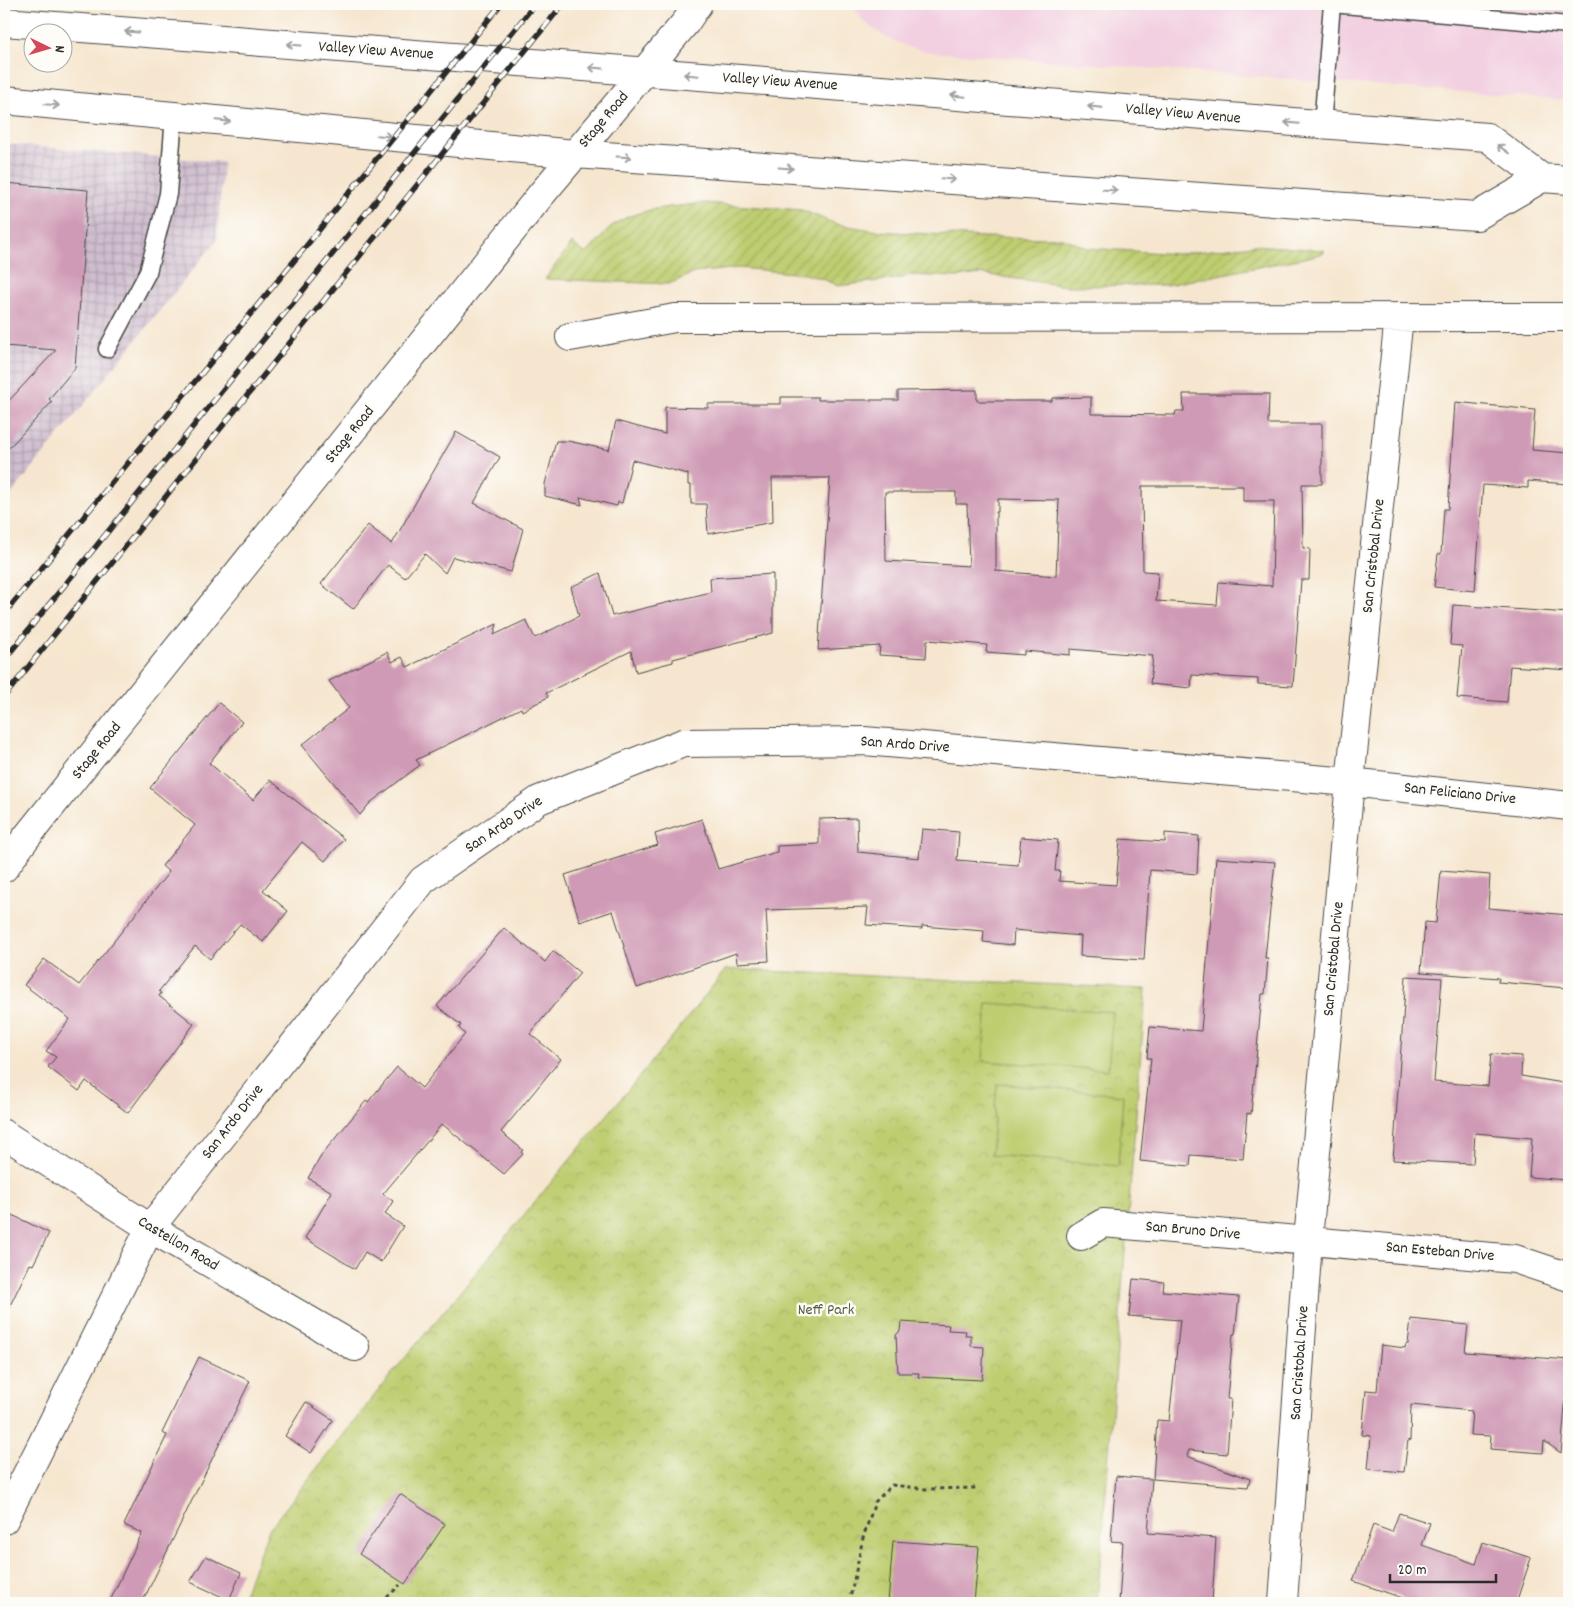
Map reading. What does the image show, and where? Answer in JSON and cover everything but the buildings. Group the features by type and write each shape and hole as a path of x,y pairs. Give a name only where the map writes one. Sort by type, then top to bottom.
{"street":[{"name":"Stage Road","path":"4,868 25,839 575,154 645,71 698,4"},
{"name":"Valley View Avenue","path":"4,22 645,71 1322,126 1487,137 1542,178"},
{"path":"4,100 575,154 1477,216 1542,178 1569,180"},
{"name":"San Cristobal Drive","path":"1283,1603 1308,1240 1350,782 1399,317"},
{"path":"570,336 675,318 1569,317"},
{"name":"San Ardo Drive","path":"4,1520 150,1228 423,880 539,800 683,743 864,741 1350,782"},
{"name":"San Feliciano Drive","path":"1350,782 1569,806"},
{"name":"Castellon Road","path":"4,1134 150,1228 355,1347"},
{"name":"San Bruno Drive","path":"1081,1236 1103,1223 1308,1240"},
{"name":"San Esteban Drive","path":"1308,1240 1515,1259 1569,1277"}],"lane":[{"path":"1322,126 1332,4 1569,25"},
{"path":"107,349 148,272 168,194 174,116"}],"path":[{"path":"849,1603 864,1538 875,1502 892,1485 926,1490 977,1488"},
{"path":"381,1603 400,1585"}],"shaded area":[{"path":"852,4 1569,4 1569,100 931,52 908,47 885,37 864,22"},
{"path":"4,144 223,162 217,240 4,503"}],"green space":[{"path":"704,203 802,210 836,224 878,231 983,237 1063,238 1088,248 1178,254 1254,245 1324,250 1324,253 1167,285 1066,286 982,274 957,277 908,275 903,278 838,286 823,279 804,274 739,268 694,273 669,284 545,279 572,243 586,254 613,225 627,217 653,209"},
{"name":"Neff Park","path":"726,969 1146,989 1097,1603 240,1603 269,1529 390,1376 673,1036"},
{"path":"987,1003 1113,1012 1108,1070 983,1061"},
{"path":"997,1084 1123,1095 1118,1166 991,1155"}],"railway":[{"path":"4,614 303,250 501,4"},
{"path":"4,660 535,4"},
{"path":"4,697 563,4"}]}
